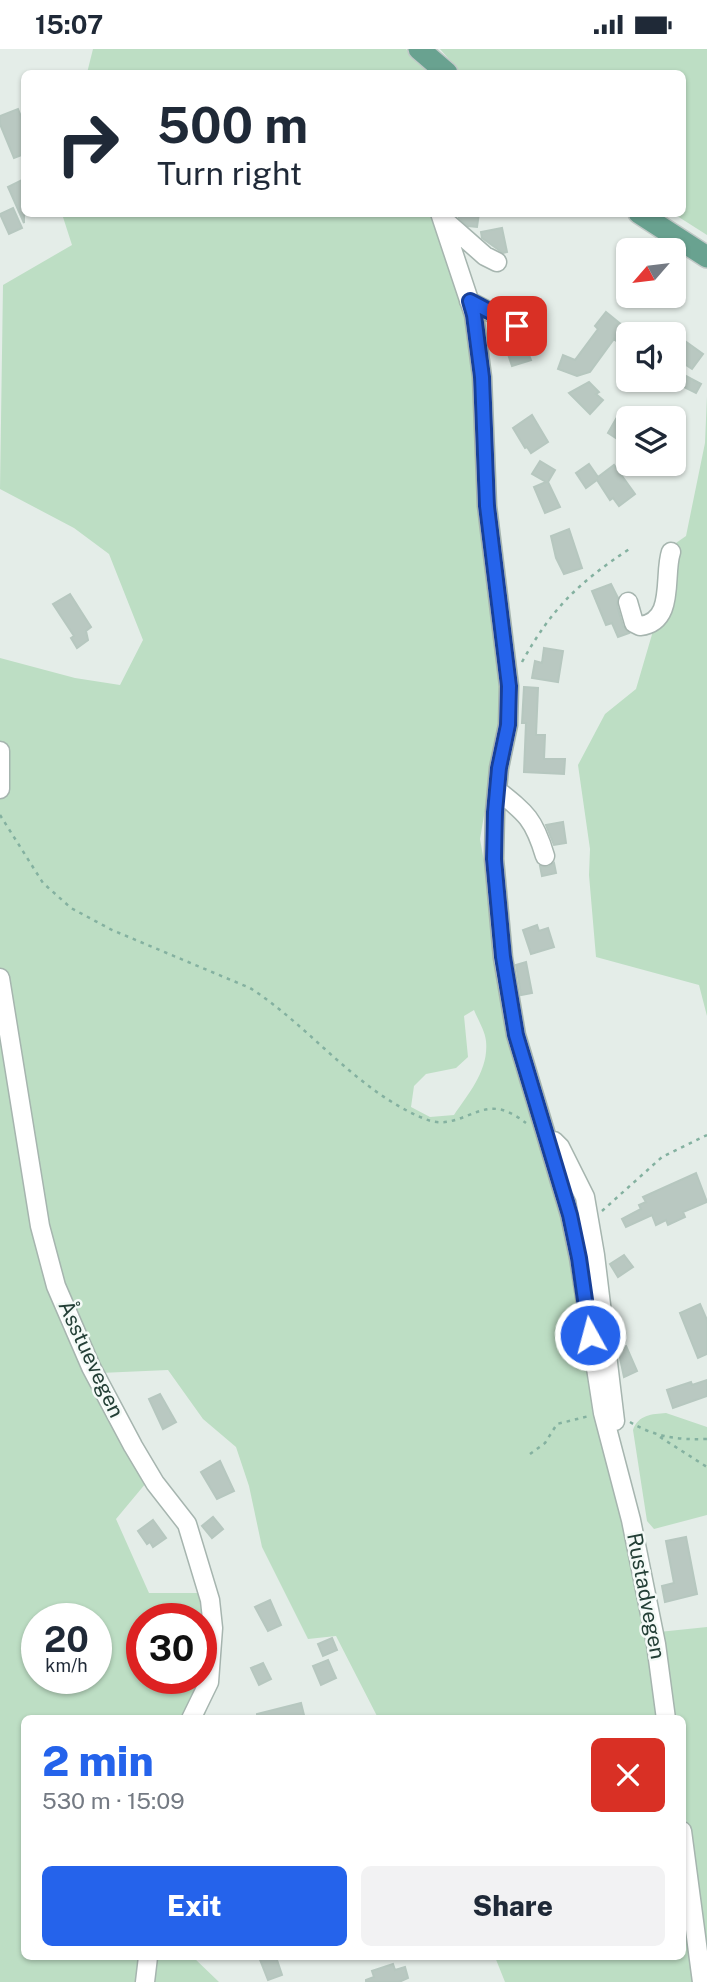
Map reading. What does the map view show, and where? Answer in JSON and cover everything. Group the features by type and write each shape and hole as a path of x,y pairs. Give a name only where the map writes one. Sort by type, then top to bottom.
{"main road":[{"path":"419,49 444,70"},
{"path":"645,217 707,257"}],"street":[{"name":"Rustadvegen","path":"441,217 474,315 482,377 487,506 509,686 508,725 497,790 494,859 503,957 516,1035 570,1215 603,1413 631,1520 651,1617 665,1715"},
{"path":"442,217 485,256 497,262"},
{"path":"470,301 517,326"},
{"path":"628,602 634,622 640,626 647,626 663,612 667,564 671,552"},
{"path":"0,751 0,789"},
{"path":"497,790 528,815 539,834 545,856"},
{"name":"Åsstuevegen","path":"0,978 40,1226 56,1286 91,1367 133,1446 155,1483 187,1524 210,1600 213,1628 209,1682 193,1715"},
{"path":"686,1861 702,1982"},
{"path":"145,1982 148,1960"}],"path":[{"path":"509,686 538,632 562,601 631,548"},
{"path":"0,815 43,883 71,908 112,930 250,988 270,1001 348,1070 394,1103 422,1118 436,1122 454,1121 493,1108 500,1109 520,1118 539,1132 545,1131"},
{"path":"599,1213 662,1157 707,1135"},
{"path":"657,1435 707,1467"}],"green space":[{"path":"93,49 406,49 427,70 88,70"},
{"path":"440,49 707,49 707,235 679,217 686,217 686,70 458,70"},
{"path":"63,217 438,217 470,317 502,673 498,733 480,839 494,918 549,1151 651,1657 659,1715 376,1715 336,1636 308,1639 262,1547 249,1486 236,1447 203,1419 168,1370 100,1373 156,1471 116,1519 149,1593 217,1593 216,1603 126,1603 126,1694 211,1694 205,1715 21,1715 21,1960 196,1960 219,1982 0,1982 0,658 75,678 120,685 143,640 109,554 74,528 0,489 3,285 72,245","holes":["474,1010 486,1041 481,1071 472,1090 454,1115 430,1117 411,1107 414,1086 426,1074 456,1068 468,1057 464,1016"]},
{"path":"707,396 707,1016 699,985 596,957 589,875 590,849 578,765 605,714 636,689 653,631 663,552 686,536 705,443"},
{"path":"666,1413 707,1427 707,1515 654,1529 647,1521 633,1430 642,1418"},
{"path":"707,1627 707,1960 686,1819 686,1715 670,1715 659,1632"},
{"path":"686,1903 697,1982 505,1982 496,1960 686,1960"}],"building":[{"path":"18,109 21,116 21,155 14,158 0,124 0,116"},
{"path":"21,180 21,216 8,187"},
{"path":"13,208 22,228 9,234 0,214"},
{"path":"478,217 477,227 468,226 459,218"},
{"path":"502,228 507,252 503,253 482,238 481,232"},
{"path":"606,312 618,322 616,322 616,341 614,339 590,372 577,376 558,369 563,355 575,360 598,329 595,326"},
{"path":"506,333 517,337 530,334 536,353 529,355 531,360 512,366 502,336"},
{"path":"686,342 703,354 692,369 686,365"},
{"path":"686,376 701,384 696,393 686,388"},
{"path":"589,382 603,400 590,414 569,393"},
{"path":"532,415 548,442 531,453 513,428"},
{"path":"616,419 616,438 608,433"},
{"path":"540,461 555,470 548,482 560,507 545,513 534,487 546,482 532,474"},
{"path":"589,464 598,477 614,465 616,476 622,476 635,494 619,506 613,498 610,500 597,480 586,488 576,473"},
{"path":"569,529 582,568 564,574 556,558 551,536"},
{"path":"611,584 618,598 617,605 623,626 629,633 618,637 612,623 606,625 592,591"},
{"path":"70,594 91,627 86,631 88,640 77,648 71,638 74,636 53,604"},
{"path":"544,648 563,651 558,682 532,678 535,661 542,663"},
{"path":"524,687 538,688 536,735 545,735 544,759 565,759 564,774 524,772"},
{"path":"563,822 566,843 554,845 546,825"},
{"path":"554,863 556,873 542,876 540,866 548,867"},
{"path":"537,925 539,931 548,928 554,947 531,954 523,930"},
{"path":"526,962 532,993 521,995 516,965"},
{"path":"696,1173 707,1202 683,1212 685,1217 668,1225 666,1220 656,1225 652,1215 626,1227 622,1219 641,1209 639,1205 646,1202 643,1197"},
{"path":"624,1255 633,1267 618,1277 610,1264"},
{"path":"700,1304 707,1320 707,1354 698,1358 680,1313"},
{"path":"626,1346 637,1371 624,1377 618,1349"},
{"path":"707,1380 707,1396 673,1408 667,1390"},
{"path":"160,1394 176,1422 163,1429 149,1399"},
{"path":"220,1461 234,1491 217,1499 201,1472"},
{"path":"213,1517 223,1529 212,1538 202,1526"},
{"path":"153,1520 166,1538 153,1547 150,1542 147,1544 138,1531"},
{"path":"686,1537 697,1594 665,1602 662,1586 674,1583 666,1541"},
{"path":"270,1600 281,1625 268,1631 255,1607"},
{"path":"332,1638 337,1650 323,1656 318,1644"},
{"path":"328,1660 336,1678 321,1685 313,1666"},
{"path":"263,1663 271,1679 259,1685 251,1668"},
{"path":"301,1703 304,1715 257,1715"},
{"path":"260,1960 277,1960 282,1975 268,1980"},
{"path":"393,1964 395,1970 405,1967 408,1978 399,1982 366,1982 374,1977 372,1971"}],"route":[{"path":"517,326 470,301 482,377 487,506 509,686 508,725 499,768 495,812 494,859 503,957 516,1035 570,1215 590,1335"}]}
